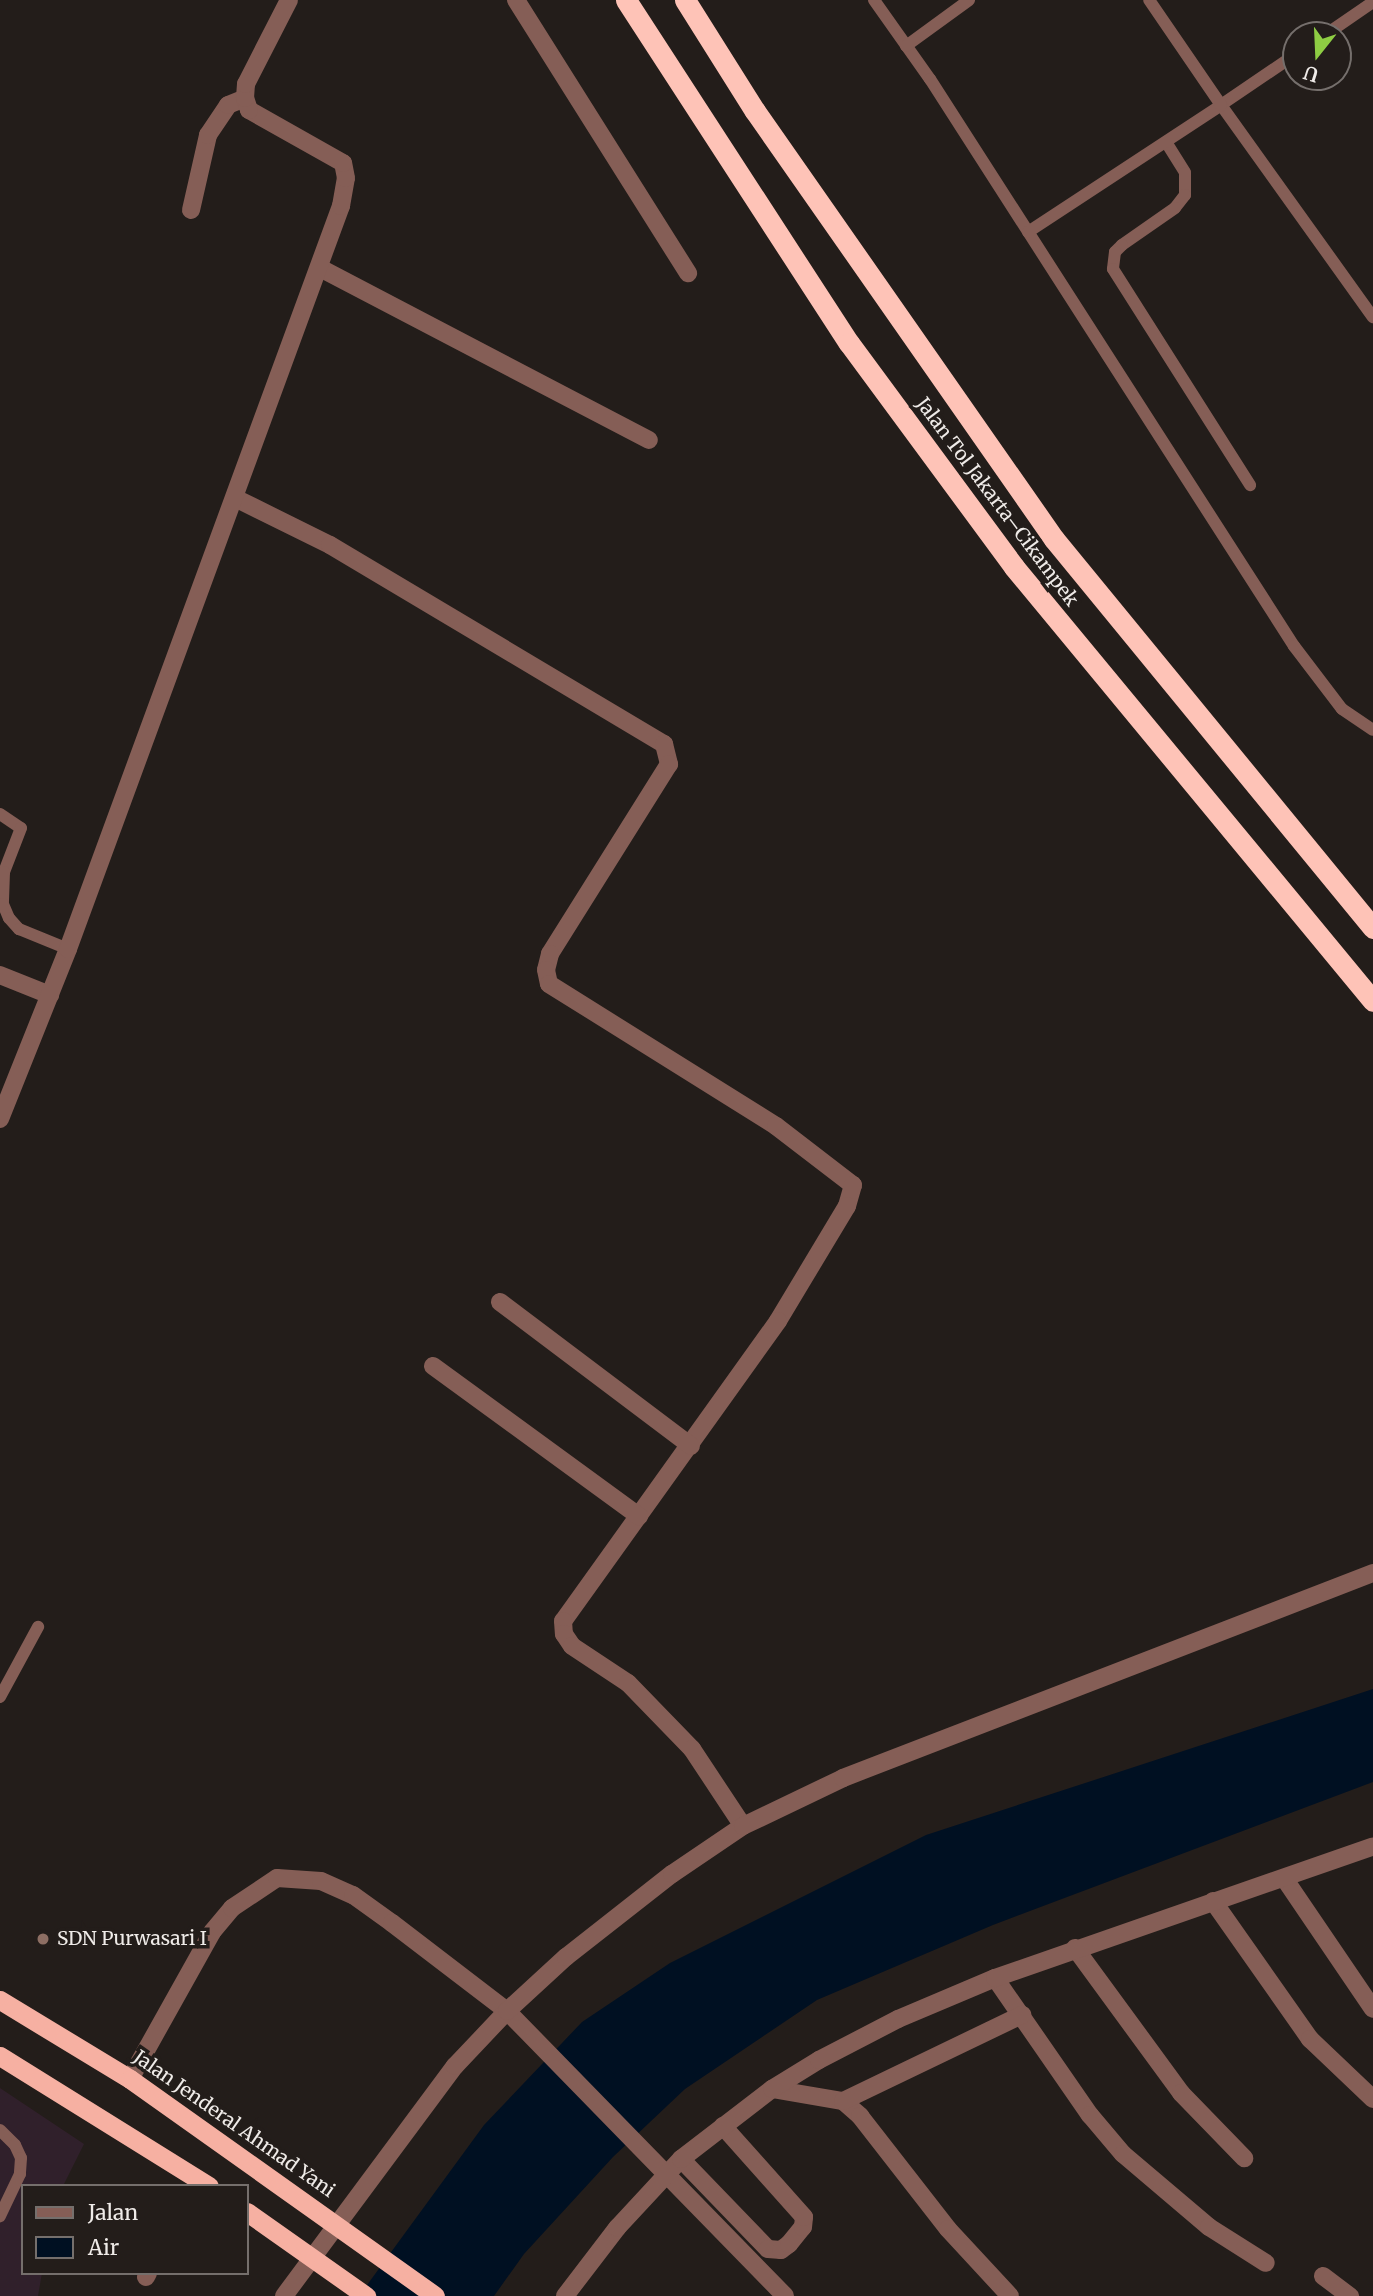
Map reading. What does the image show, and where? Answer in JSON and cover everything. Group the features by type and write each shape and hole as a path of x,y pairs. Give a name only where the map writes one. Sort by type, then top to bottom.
{"highway":[{"name":"Jalan Tol Jakarta–Cikampek","path":"626,0 849,343 1014,566 1373,1001"},
{"name":"Jalan Tol Jakarta–Cikampek","path":"685,0 755,111 1054,539 1373,929"},
{"name":"Jalan Jenderal Ahmad Yani","path":"0,2000 130,2079 336,2222 435,2296"},
{"path":"0,2056 204,2184"},
{"path":"248,2212 366,2296"}],"street":[{"path":"0,1119 68,949 341,206 346,178 342,163 249,110 245,98 246,84 289,0"},
{"path":"516,0 688,272"},
{"path":"191,210 208,135 228,105 245,98"},
{"path":"320,268 649,440"},
{"path":"235,498 330,545 664,744 669,764 550,954 546,970 550,984 776,1126 849,1180 853,1190 778,1321 563,1621 564,1634 572,1646 628,1683 692,1749 743,1826"},
{"path":"0,975 50,995"},
{"path":"500,1302 691,1446"},
{"path":"433,1366 639,1516"},
{"path":"284,2296 336,2222 454,2066 507,2011 588,1940 743,1826 843,1778 1373,1573"},
{"path":"565,2296 617,2228 681,2159 772,2089 898,2019 995,1978 1373,1846"},
{"path":"130,2079 212,1932 232,1909 277,1878 321,1881 353,1895 507,2011 642,2146 785,2296"},
{"path":"1284,1878 1373,2009"},
{"path":"1213,1901 1310,2039 1373,2099"},
{"path":"1075,1948 1181,2093 1244,2158"},
{"path":"995,1978 1090,2115 1123,2154 1209,2227 1266,2263"},
{"path":"843,2101 1022,2015"},
{"path":"772,2089 843,2101 876,2133 948,2229 1010,2296"},
{"path":"681,2159 768,2249 781,2250 789,2244 803,2227 804,2217 723,2126"},
{"path":"1323,2276 1350,2296"}],"lane":[{"path":"874,0 1028,232 1294,646 1342,709 1373,730"},
{"path":"906,46 969,0"},
{"path":"1149,0 1373,317"},
{"path":"1345,21 1373,2"},
{"path":"1028,232 1282,64"},
{"path":"1166,142 1185,173 1185,195 1175,208 1115,251 1114,269 1250,485"},
{"path":"0,814 21,828 4,872 3,904 9,918 19,929 68,949"},
{"path":"0,1697 38,1627"},
{"path":"0,2130 15,2145 21,2158 20,2174 0,2216"}],"shaded area":[{"path":"0,2088 84,2144 64,2184 21,2184 21,2275 42,2275 38,2296 0,2296"}],"water":[{"path":"1373,1689 1373,1782 993,1925 817,2000 685,2089 613,2157 524,2254 494,2296 359,2296 484,2125 582,2022 670,1963 926,1835"}],"place":[{"name":"SDN Purwasari I","path":"43,1939"}]}
